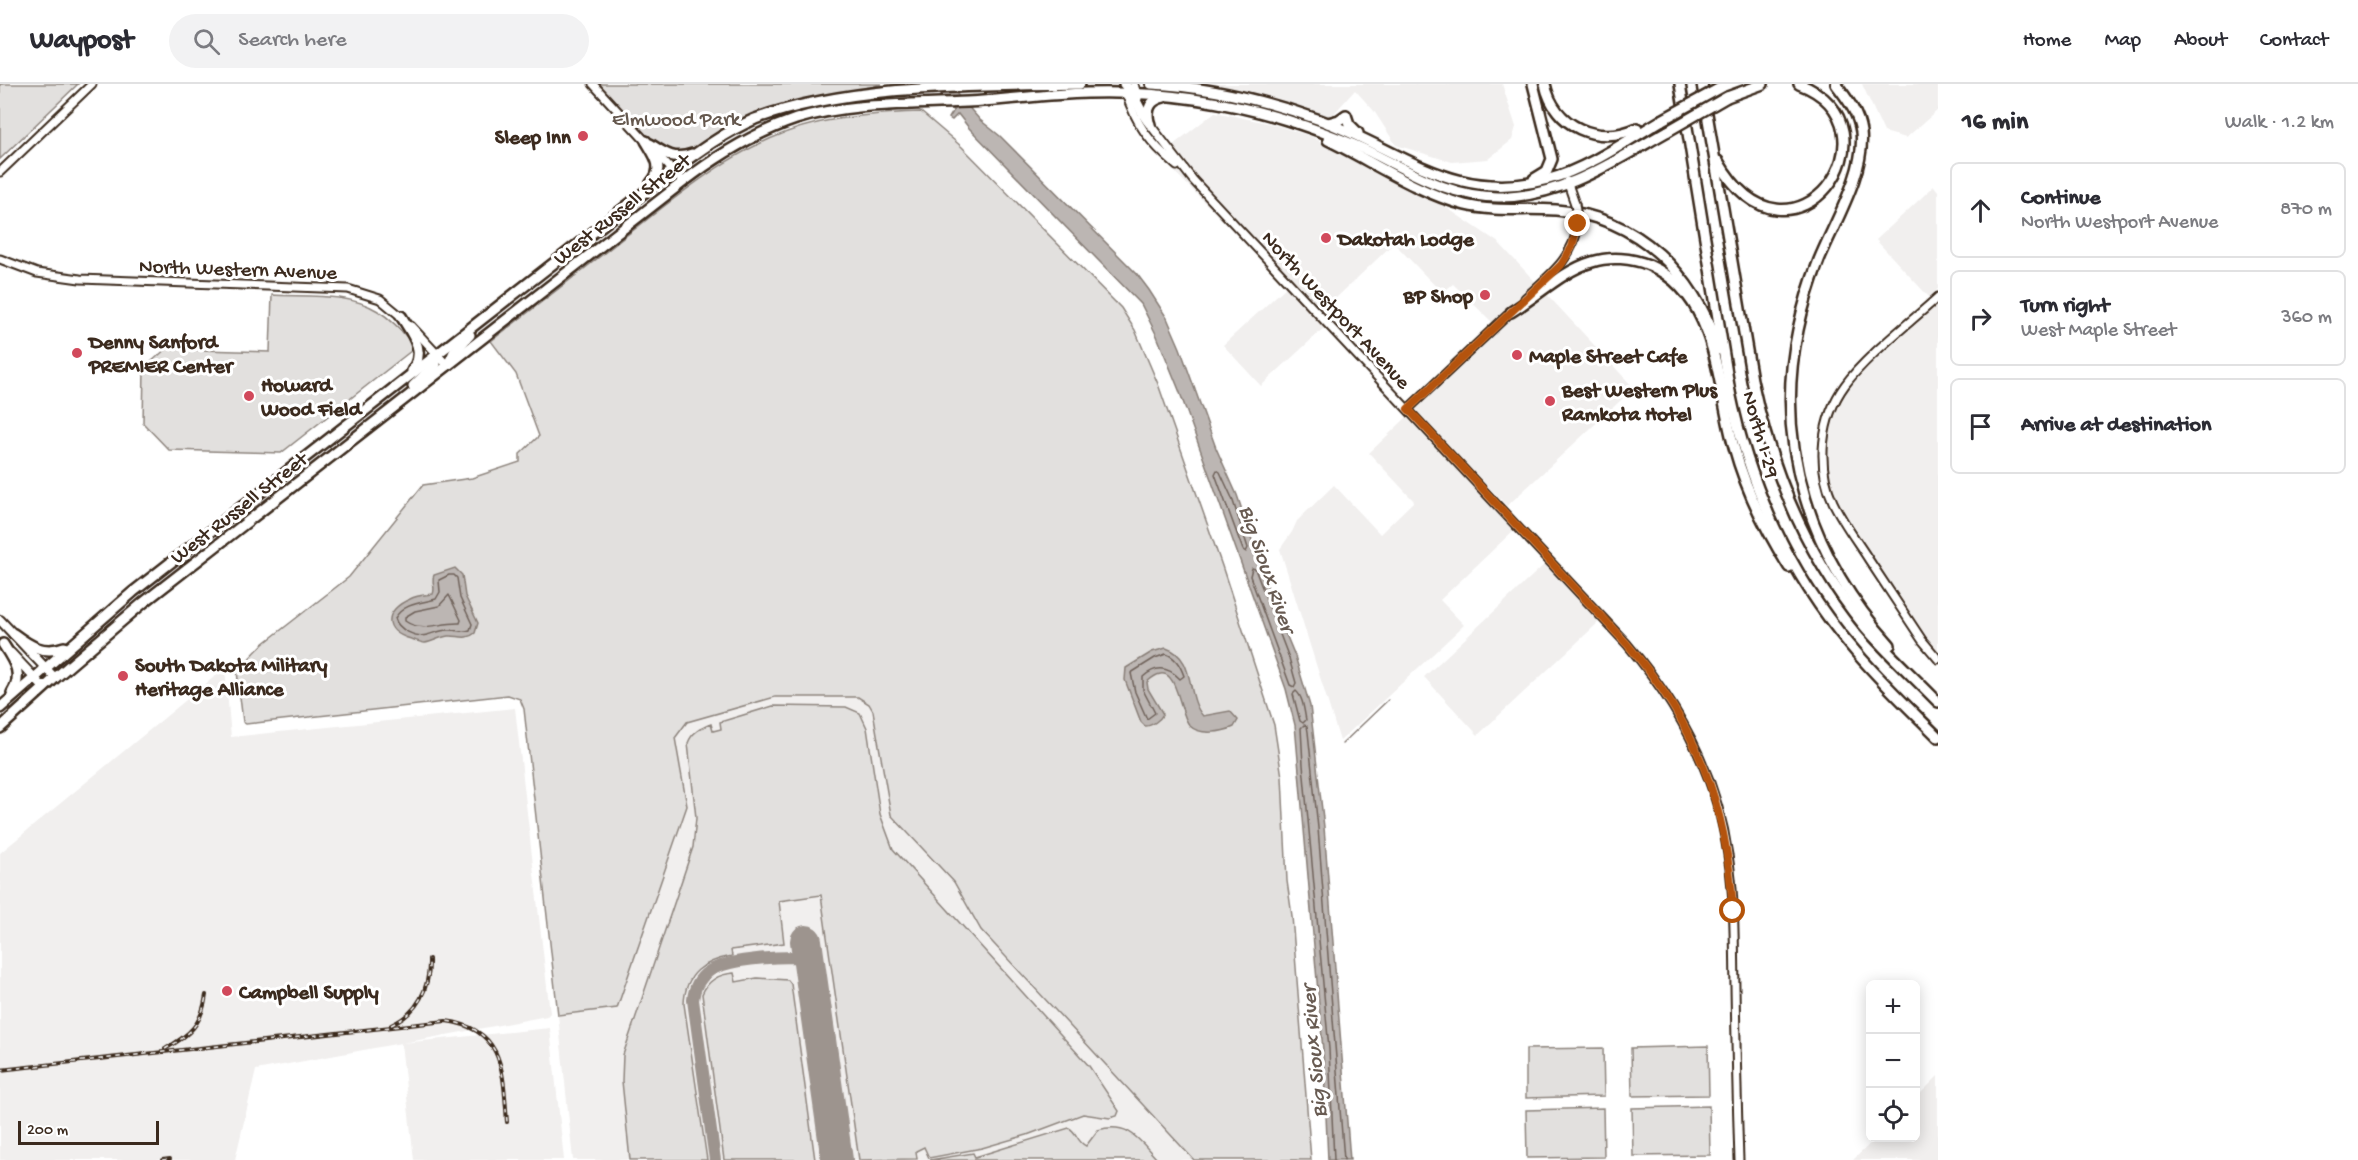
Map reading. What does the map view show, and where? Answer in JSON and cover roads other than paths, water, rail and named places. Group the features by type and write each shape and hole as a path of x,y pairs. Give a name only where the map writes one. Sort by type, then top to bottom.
{"highway":[{"name":"West Russell Street","path":"0,708 133,592 673,170 707,146 752,120 791,105 852,93 969,85 1080,84"},
{"path":"1151,84 1195,88 1247,98 1328,123 1427,170 1456,180 1495,185 1524,184 1564,174 1724,85"},
{"path":"1524,184 1547,171 1552,163 1552,154 1533,84"},
{"path":"1545,84 1552,104 1563,118 1576,128 1591,134 1607,136 1623,134 1662,120"},
{"name":"North I-29","path":"1678,84 1730,392 1743,442 1761,496 1788,555 1814,598 1856,652 1938,737"},
{"name":"North I-29","path":"1702,84 1752,380 1762,426 1782,487 1806,538 1841,595 1875,637 1938,702"},
{"name":"West Russell Street","path":"0,728 143,603 683,182 734,147 796,119 854,108 985,101 1129,88 1166,97 1228,105 1277,117 1333,136 1424,180 1460,193 1488,197 1514,197 1568,185 1727,97 1763,84"},
{"path":"1714,156 1731,183 1740,192 1750,200 1769,208 1802,206 1822,194 1833,182 1841,166 1844,150 1843,132 1837,116 1827,102 1815,91 1799,84"},
{"path":"1837,86 1851,104 1858,118 1860,154 1853,179 1812,278 1799,324 1792,380 1794,448 1807,503 1828,558 1850,596 1908,664 1921,684"},
{"path":"1129,88 1142,115 1150,124"},
{"path":"1150,124 1147,114 1150,105 1155,100 1166,97"},
{"path":"1538,107 1564,174"},
{"path":"1328,123 1346,115 1349,124 1368,140"},
{"path":"1277,117 1431,193 1455,202 1493,210 1555,210 1587,215 1636,236 1667,260 1689,285 1701,304 1721,351 1730,392"},
{"path":"646,141 664,153 678,158 707,146"},
{"path":"628,206 659,172 657,160 646,141"},
{"path":"1511,312 1569,273 1600,260 1625,259 1643,263 1675,282 1690,299 1708,336 1734,448 1754,506 1792,573 1805,591 1814,598"},
{"path":"448,366 454,352 492,312"},
{"path":"391,391 414,369 420,355 417,343 401,316"},
{"path":"384,415 433,368 437,355"},
{"path":"14,634 32,647 45,651 58,649 76,640"},
{"path":"0,708 14,691 18,675 16,665 1,643"}],"main road":[{"path":"0,172 92,84"},
{"path":"593,84 683,182"},
{"path":"1727,97 1751,84"},
{"name":"North Westport Avenue","path":"1129,88 1138,124 1147,137 1193,180 1408,409 1645,665 1672,704 1696,748 1723,825 1731,880 1739,1160"},
{"name":"North Westport Avenue","path":"1150,124 1193,180"},
{"path":"1408,409 1565,259 1575,240 1578,224 1575,204 1564,174"},
{"name":"North Western Avenue","path":"0,259 37,273 80,279 348,289 380,299 401,316 448,366"},
{"path":"1938,297 1860,369 1845,386 1830,416 1825,436 1824,471 1828,491 1842,519 1922,640 1938,659"},
{"path":"0,620 55,678"},
{"path":"1,643 44,688"}],"water":[{"path":"929,84 948,84 980,120 1000,136 1137,274 1167,318 1180,348 1216,448 1237,495 1273,603 1295,656 1310,706 1324,827 1350,1160 1328,1160 1323,1050 1295,725 1286,689 1179,390 1141,304 958,114 952,120 949,118 954,110"},
{"path":"455,568 462,575 465,596 478,623 475,633 465,637 445,637 425,643 395,631 390,620 395,609 413,598 433,594 434,575"},
{"path":"1166,648 1176,653 1187,669 1194,698 1203,716 1230,711 1238,720 1234,727 1218,732 1205,732 1190,726 1176,688 1165,674 1158,675 1147,682 1148,689 1163,714 1150,725 1145,726 1141,722 1125,680 1126,668 1152,652"}],"waterway":[{"path":"1342,744 1388,700"}],"railway":[{"path":"391,1025 408,1014 421,998 427,980 429,959"},
{"path":"165,1049 193,1028 201,1014 206,995"},
{"path":"0,1070 446,1021 466,1026 491,1044 502,1071 507,1122"},
{"path":"162,1160 170,1159"}],"place":[{"name":"Sleep Inn","path":"583,136"},
{"name":"Dakotah Lodge","path":"1326,238"},
{"name":"BP Shop","path":"1485,295"},
{"name":"Denny Sanford PREMIER Center","path":"77,353"},
{"name":"Maple Street Cafe","path":"1517,355"},
{"name":"Howard Wood Field","path":"249,396"},
{"name":"Best Western Plus Ramkota Hotel","path":"1550,401"},
{"name":"South Dakota Military Heritage Alliance","path":"123,676"},
{"name":"Campbell Supply","path":"227,991"}],"park label":[{"name":"Elmwood Park","path":"676,118"}],"water label":[{"name":"Big Sioux River","path":"1269,568"},
{"name":"Big Sioux River","path":"1312,1052"}]}
